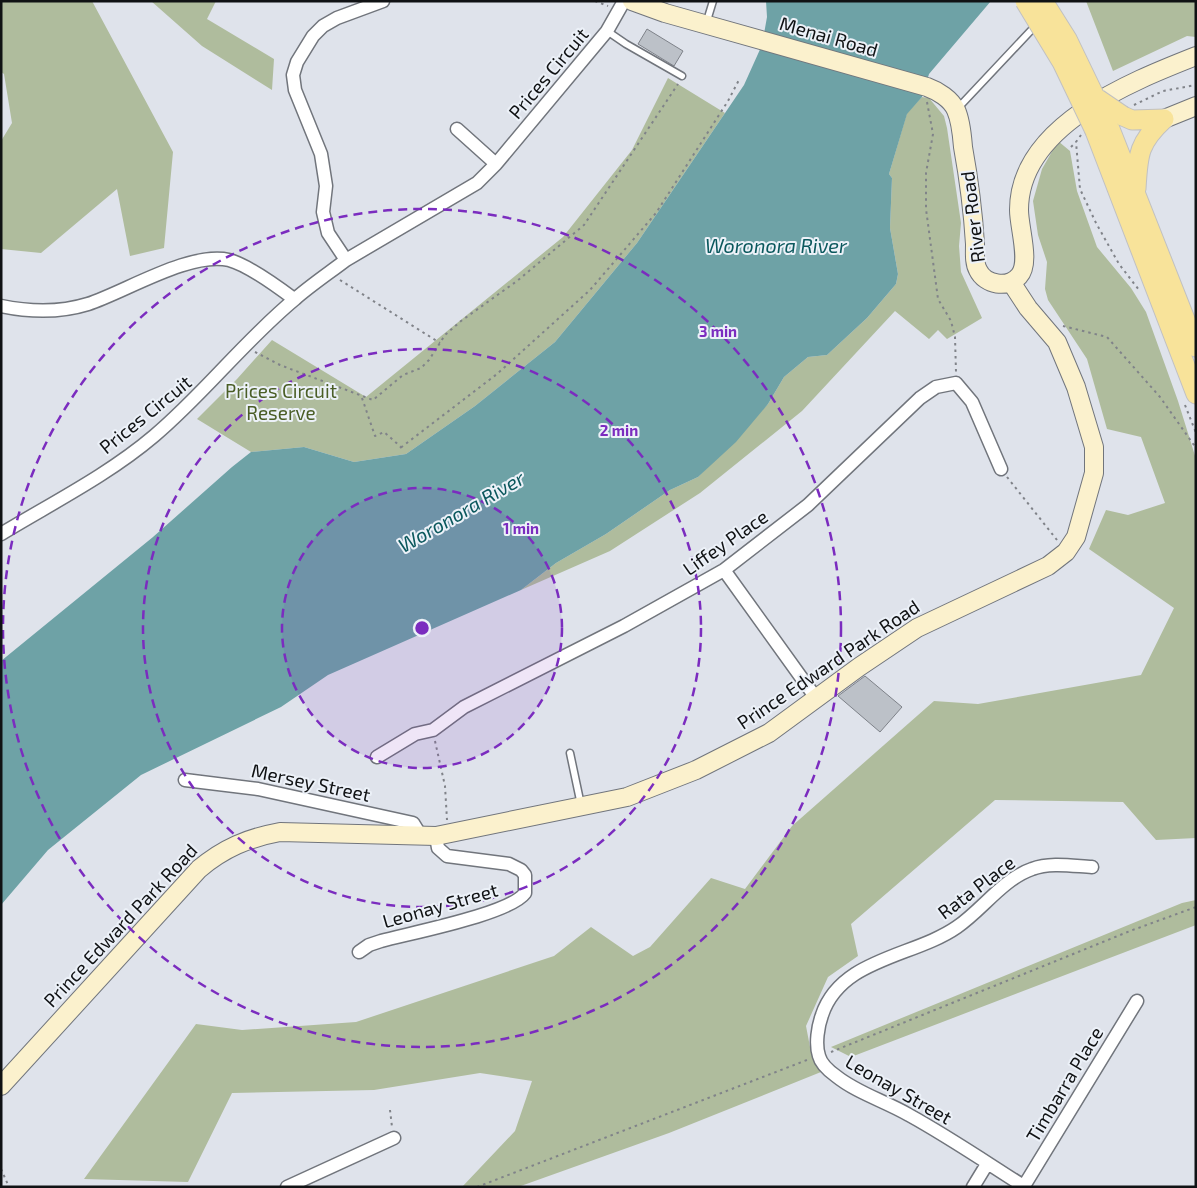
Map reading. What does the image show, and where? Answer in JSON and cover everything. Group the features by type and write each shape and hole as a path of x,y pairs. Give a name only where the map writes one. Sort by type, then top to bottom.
{"main road":[{"path":"1025,1 1062,62 1109,122 1189,395"},
{"path":"1048,5 1109,122 1196,347"},
{"path":"1109,122 1164,119"},
{"path":"1136,194 1142,146 1145,138 1164,119"}],"street":[{"path":"346,260 328,233 323,212 326,186 322,154 295,90 293,75 297,62 313,36 323,26 337,18 383,1"},
{"name":"Prices Circuit","path":"1,534 110,468 153,437 214,380 294,299 328,273 346,260 470,187 496,164 607,31 624,1"},
{"name":"Menai Road","path":"632,1 665,13 759,38 927,91"},
{"path":"1028,308 1019,219 1019,198 1026,174 1040,148 1054,133 1070,121 1127,85 1196,56"},
{"path":"927,91 941,94 956,110"},
{"path":"1164,119 1196,106"},
{"name":"River Road","path":"956,110 973,205 977,269 986,280 992,283 1011,282"},
{"path":"457,129 496,164"},
{"path":"1,306 37,311 75,307 168,271 199,261 214,259 237,263 294,299"},
{"path":"1011,282 1021,275 1025,267"},
{"name":"Prince Edward Park Road","path":"1,1086 133,939 199,869 215,855 231,846 257,836 280,832 435,836 627,797 696,770 769,733 917,628 941,615 1037,573 1066,552 1076,537 1083,517 1094,473 1094,446 1076,387 1057,342 1028,308 1011,282"},
{"path":"992,283 1028,308"},
{"path":"956,383 972,402 1001,469"},
{"name":"Liffey Place","path":"377,758 415,734 433,730 464,706 624,626 724,570 808,505 920,398 936,387 956,383"},
{"path":"724,570 816,698"},
{"name":"Mersey Street","path":"185,780 268,791 413,823 435,836"},
{"name":"Leonay Street","path":"359,952 375,943 491,912 516,902 525,893 525,875 516,867 509,864 447,856 438,848 435,836"},
{"name":"Rata Place","path":"836,990 852,975 937,939 957,927 1013,879 1031,869 1048,865 1092,867"},
{"name":"Leonay Street","path":"836,990 824,1008 818,1026 819,1056 823,1064 855,1089 909,1115 1025,1186"},
{"name":"Timbarra Place","path":"1025,1186 1137,1001"},
{"path":"287,1187 394,1138"},
{"path":"973,1187 987,1164"}],"lane":[{"path":"706,24 713,1"},
{"path":"956,110 1048,5"},
{"path":"607,31 682,76"},
{"path":"570,753 581,807"}],"path":[{"path":"247,346 258,356 362,398 373,400 403,375 421,368 461,320 517,281 584,225 682,76"},
{"path":"362,398 375,436 384,432 401,447 399,449 497,374 590,290 656,213 740,78"},
{"path":"1071,147 1109,122 1164,91 1196,85"},
{"path":"927,91 933,134 926,173 926,209 938,300 951,322 955,337 956,383"},
{"path":"1076,142 1080,189 1118,264 1140,291"},
{"path":"328,273 440,343"},
{"path":"1056,324 1107,338 1160,397 1196,448"},
{"path":"1189,395 1196,433"},
{"path":"1001,469 1066,552"},
{"path":"433,730 445,786 435,836"},
{"path":"839,1049 1130,931 1196,907"},
{"path":"477,1187 777,1074 812,1058"},
{"path":"390,1110 394,1138"},
{"path":"1,1169 9,1187"}],"green space":[{"path":"1,1 92,1 173,152 164,248 130,256 117,189 41,253 1,249 1,141 12,123 4,74 1,72"},
{"path":"151,1 216,1 207,19 274,59 272,90 202,46"},
{"path":"1086,1 1196,1 1196,37 1187,36 1113,71"},
{"name":"Prices Circuit Reserve","path":"668,78 725,113 637,243 555,342 475,406 406,454 354,462 304,447 251,452 197,419 272,340 366,397 563,237 632,150"},
{"path":"922,97 929,98 944,116 961,223 959,246 961,272 982,318 947,339 938,330 929,339 895,311 802,411 700,493 610,551 521,590 556,563 606,534 670,490 698,477 768,404 784,377 808,357 827,355 867,318 896,284 898,274 890,228 892,178 889,174 907,113"},
{"path":"1058,141 1070,151 1077,191 1097,247 1131,288 1146,312 1178,401 1196,459 1196,838 1156,840 1123,802 995,800 851,924 858,956 828,977 806,1026 810,1047 821,1072 669,1133 518,1187 462,1187 515,1131 532,1081 480,1073 374,1090 232,1093 188,1182 84,1179 196,1024 242,1030 356,1022 554,956 591,927 633,956 650,947 711,878 745,889 792,826 934,701 978,704 1141,675 1174,608 1089,549 1106,510 1128,515 1165,503 1141,437 1107,429 1087,359 1048,300 1045,289 1047,262 1038,235 1033,201 1042,169"},
{"path":"1196,900 1196,925 851,1057 831,1047 1182,903"}],"water":[{"name":"Woronora River","path":"766,1 991,1 929,74 922,97 907,114 889,174 892,178 890,228 898,274 896,284 867,318 827,355 808,357 784,377 768,404 736,442 698,477 670,490 606,534 556,563 521,590 328,675 281,707 141,775 48,850 1,905 1,661 153,537 251,452 304,447 354,462 406,454 475,406 555,342 637,243 744,85 762,45 767,17"}],"building":[{"path":"647,29 683,51 674,66 638,44"},
{"path":"865,676 902,707 880,732 838,696"}]}
